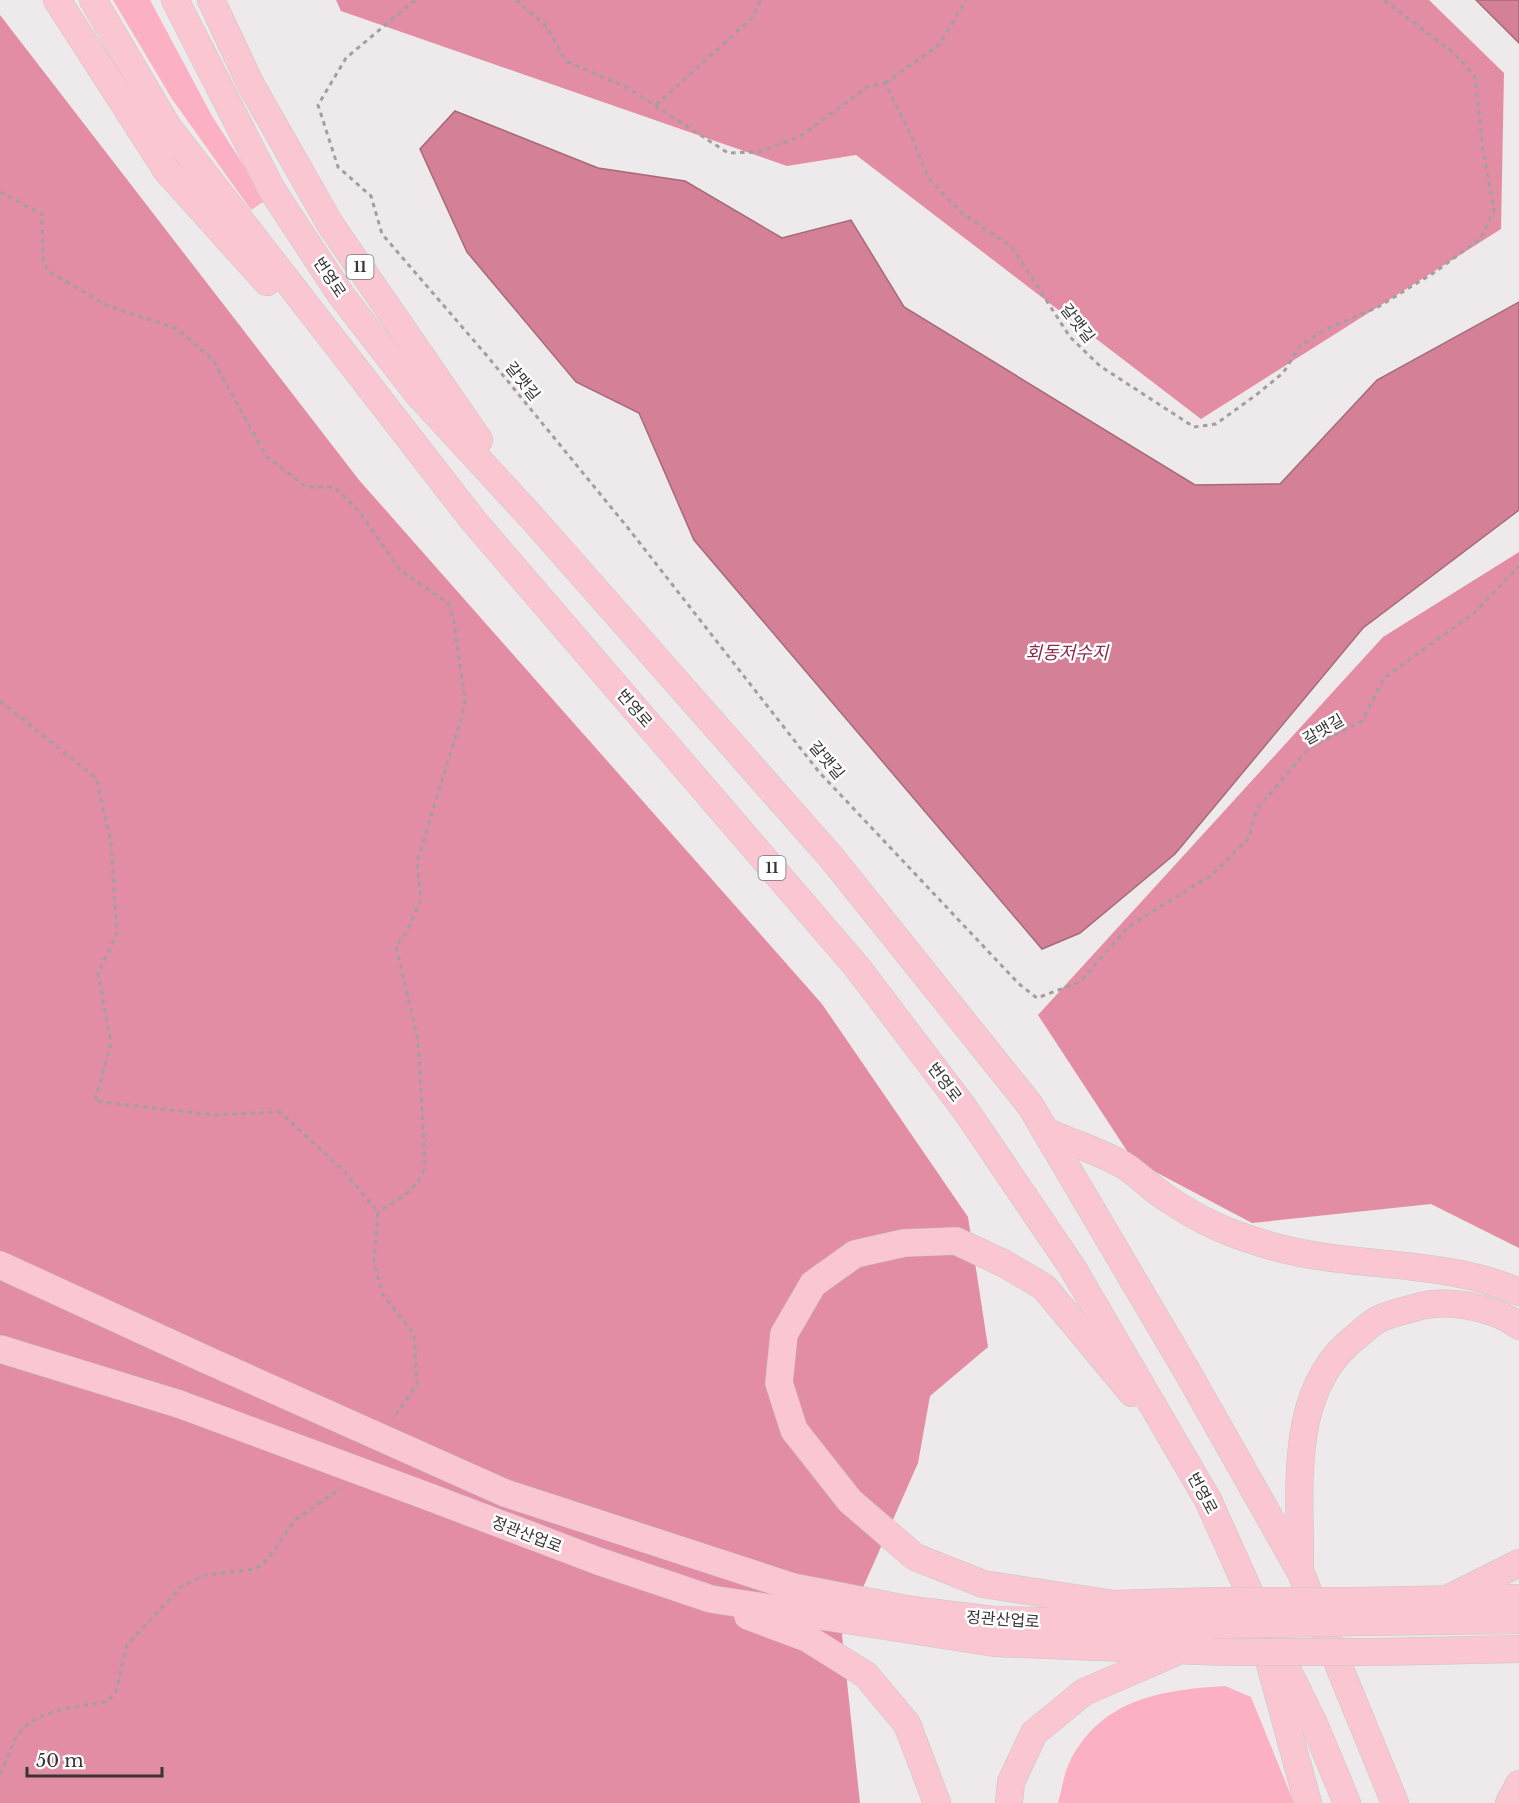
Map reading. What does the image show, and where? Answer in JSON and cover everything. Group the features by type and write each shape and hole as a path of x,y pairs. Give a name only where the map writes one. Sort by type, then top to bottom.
{"highway":[{"name":"번영로","path":"57,0 167,171 414,447"},
{"name":"번영로","path":"93,0 168,127 414,447 472,519 864,976 964,1108 1072,1267 1208,1500 1252,1598 1316,1726 1347,1803"},
{"name":"번영로","path":"175,0 272,190 341,295 417,393 534,520 831,857 1030,1105 1188,1372 1300,1572 1395,1803"},
{"name":"번영로","path":"211,0 251,85 330,224 534,520"},
{"path":"1046,1131 1125,1166 1163,1197 1212,1227 1270,1246 1353,1262 1443,1272 1498,1282 1519,1292"},
{"path":"1179,1449 1044,1287 1003,1263 956,1241 904,1243 855,1254 813,1284 784,1334 779,1383 794,1430 850,1501 915,1557 983,1584 1113,1604 1214,1613 1359,1611 1519,1620"},
{"name":"정관산업로","path":"0,1266 505,1493 793,1587 912,1611 993,1620 1214,1613"},
{"path":"1300,1572 1303,1430 1315,1386 1341,1348 1378,1320 1422,1305 1468,1305 1512,1320 1519,1326"},
{"name":"정관산업로","path":"0,1349 179,1404 598,1561 711,1599 995,1643 1226,1652 1519,1649"},
{"path":"1447,1599 1519,1563"},
{"path":"1252,1598 1308,1803"},
{"path":"1359,1611 1447,1599 1519,1598"},
{"path":"711,1599 807,1638 866,1675 907,1724 937,1803"},
{"path":"864,1601 1113,1604"},
{"path":"1009,1803 1011,1782 1034,1733 1084,1692 1182,1650"},
{"path":"1509,1803 1519,1784"}],"path":[{"name":"갈맷길","path":"415,0 346,58 318,105 338,167 371,196 382,234 628,528 819,772 1011,975 1037,998 1080,982 1128,927 1213,874 1249,838 1257,809 1309,748 1362,721 1384,678 1474,613 1519,566"},
{"path":"516,0 547,27 566,62 628,88 728,153 759,152 801,136 867,87 885,83 939,45 966,0"},
{"path":"656,105 752,18 761,0"},
{"name":"갈맷길","path":"885,83 909,129 929,178 963,214 1012,247 1070,337 1100,366 1194,427 1216,424 1283,373 1301,345 1324,330 1377,307 1435,272 1481,238 1494,210 1483,150 1475,77 1455,54 1384,0"},
{"path":"0,192 42,214 43,259 48,271 108,306 178,329 195,342 213,360 266,456 306,487 334,487 358,510 400,570 448,603 453,617 465,700 417,862 421,899 407,932 396,946 418,1040 425,1165 423,1176 409,1190 397,1201 378,1212"},
{"path":"0,701 96,778 104,810 111,842 117,934 98,973 111,1043 95,1101 213,1115 280,1112 343,1170 378,1212 374,1263 383,1295 414,1334 417,1384 391,1422"},
{"path":"0,1774 17,1735 27,1725 55,1712 108,1701 116,1691 127,1645 181,1587 207,1575 256,1569 269,1558 295,1520 348,1482"}],"shaded area":[{"path":"113,0 150,0 212,116 266,200 251,210 172,99"},
{"path":"336,0 1429,0 1504,73 1501,229 1201,419 856,155 787,166 341,11"},
{"path":"0,15 359,480 822,1004 968,1217 988,1347 930,1396 918,1463 842,1635 860,1803 0,1803"},
{"path":"1519,552 1519,1248 1431,1204 1252,1223 1133,1160 1038,1015 1383,637"},
{"path":"1225,1686 1251,1697 1294,1803 1058,1803 1071,1759 1100,1722 1137,1701 1157,1695"}],"water":[{"path":"1476,0 1519,0 1519,43"},
{"name":"회동저수지","path":"455,111 598,168 685,181 782,238 851,220 904,307 1195,485 1280,484 1377,380 1519,302 1519,510 1363,628 1175,854 1080,933 1042,949 694,540 639,413 576,382 467,252 420,149"}]}
